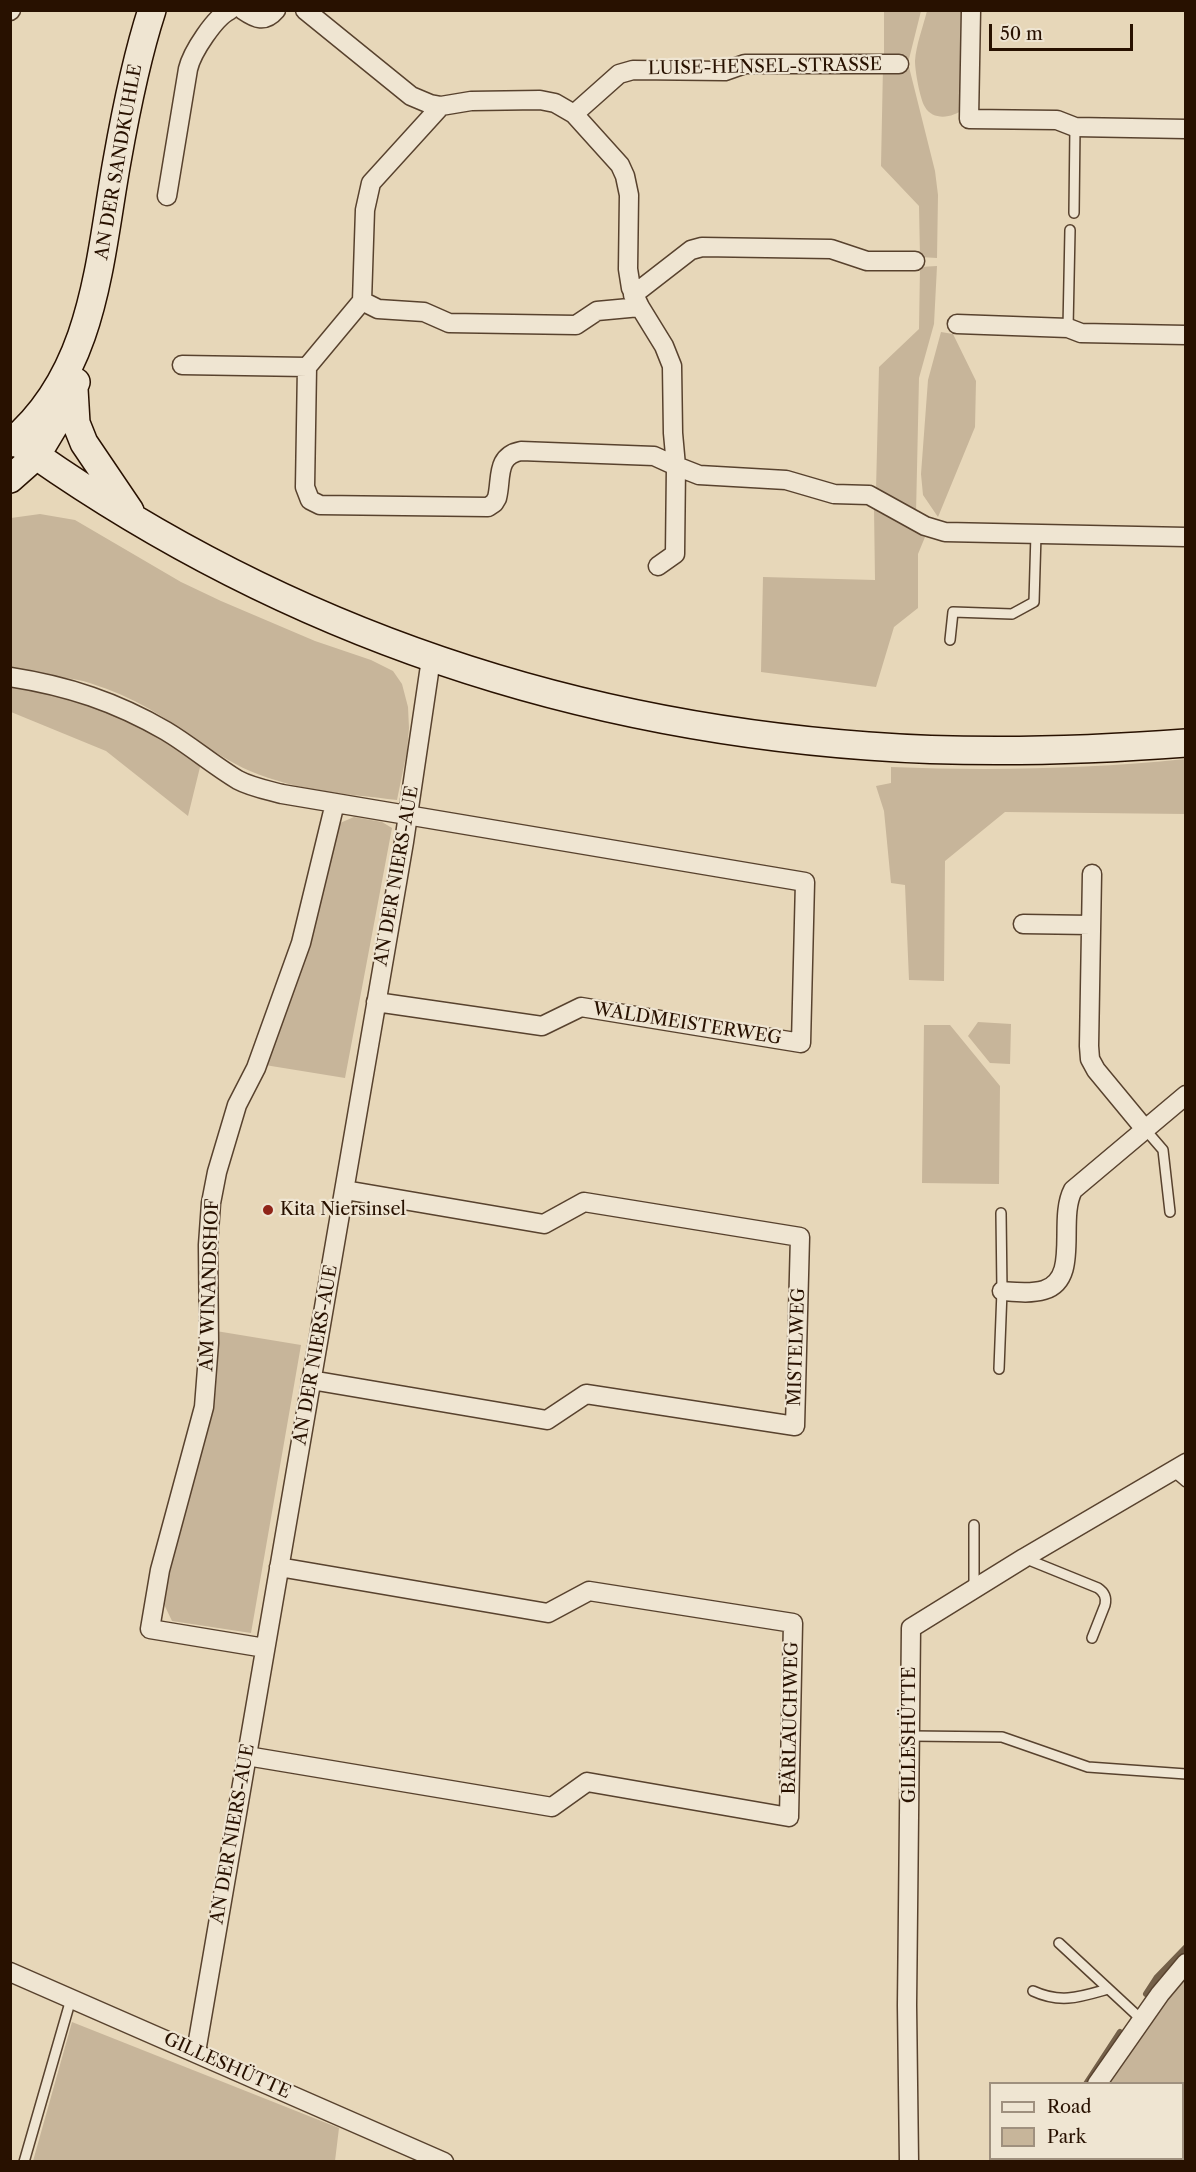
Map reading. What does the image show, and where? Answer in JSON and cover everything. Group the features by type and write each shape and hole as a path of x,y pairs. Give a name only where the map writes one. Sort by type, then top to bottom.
{"main road":[{"name":"AN DER SANDKUHLE","path":"10,478 36,456 74,389 90,314 127,107 139,53 152,10"},
{"name":"AN DER SANDKUHLE","path":"12,440 44,406 60,382 74,357 90,314"},
{"path":"74,389 76,423 84,443 138,522"},
{"path":"12,440 138,522 199,557 264,590 322,616 431,659 540,692 680,722 810,741 869,746 995,750 1121,748 1185,743"}],"street":[{"path":"167,196 189,62 196,48 223,15 230,10"},
{"path":"243,10 261,19 267,18 276,10"},
{"path":"305,10 403,90 430,104 441,106 471,101 540,100 555,103 574,114 616,160 625,176 630,202 629,276 636,301 664,346 672,366 676,466 675,554 658,566"},
{"path":"971,10 969,119 1057,120 1075,127 1185,129"},
{"name":"LUISE-HENSEL-STRASSE","path":"574,114 619,74 633,69 725,71 745,64 899,64"},
{"path":"441,106 377,174 369,188 364,210 362,301 307,367 305,487 310,500 325,506 488,507 497,498 502,463 509,456 521,451 654,456 699,475 786,480 834,494 869,495 925,526 950,533 1185,537"},
{"path":"362,301 378,309 424,312 449,323 576,325 597,311 636,301 692,250 702,247 831,249 867,261 915,261"},
{"path":"957,324 1068,328 1081,333 1185,335"},
{"path":"182,365 307,367"},
{"name":"AN DER NIERS-AUE","path":"196,2052 345,1190 408,815 431,659"},
{"path":"10,678 67,689 117,705 167,732 239,780 259,788 282,794 408,815"},
{"name":"AM WINANDSHOF","path":"265,1648 150,1629 160,1570 204,1407 209,1343 209,1232 217,1172 227,1132 255,1068 301,943 335,802"},
{"name":"WALDMEISTERWEG","path":"376,1002 542,1026 580,1006 801,1043 805,882 408,815"},
{"path":"1092,874 1090,1059 1096,1070 1144,1128"},
{"path":"1023,924 1091,925"},
{"path":"1002,1292 1037,1292 1058,1282 1065,1270 1067,1202 1073,1190 1185,1095"},
{"name":"MISTELWEG","path":"311,1380 547,1420 586,1394 795,1426 800,1237 584,1202 544,1224 345,1190"},
{"name":"GILLESHÜTTE","path":"909,2162 907,2005 911,1628 1024,1558 1181,1472"},
{"name":"BÄRLAUCHWEG","path":"247,1756 552,1807 587,1782 789,1817 793,1623 589,1591 548,1612 279,1567"},
{"path":"1098,2082 1135,2014 1185,1964"},
{"name":"GILLESHÜTTE","path":"10,1972 444,2162"}],"lane":[{"path":"1074,213 1075,127"},
{"path":"1068,328 1070,230"},
{"path":"950,640 953,612 1012,614 1034,602 1035,534"},
{"path":"1144,1128 1163,1150 1170,1212"},
{"path":"999,1369 1002,1292 1001,1212"},
{"path":"974,1525 974,1589"},
{"path":"1024,1558 1098,1588 1102,1592 1106,1599 1105,1608 1092,1638"},
{"path":"911,1736 1002,1737 1088,1767 1185,1774"},
{"path":"1059,1943 1135,2014"},
{"path":"1033,1991 1049,1997 1073,1999 1108,1989"},
{"path":"24,2162 71,1999"}],"green space":[{"path":"884,11 921,11 909,59 884,60"},
{"path":"927,11 965,11 963,109 949,116 938,116 925,107 918,85 916,55"},
{"path":"883,66 909,67 935,171 938,195 937,258 920,257 919,206 881,166"},
{"path":"937,266 934,324 919,378 916,514 876,490 879,367 919,329 920,267"},
{"path":"941,332 953,334 976,381 975,427 938,517 923,495 921,474 928,380"},
{"path":"874,508 925,537 918,554 918,608 894,627 876,687 761,672 763,577 875,580"},
{"path":"40,514 75,520 181,582 221,601 315,641 371,660 393,671 402,684 408,707 409,728 407,751 397,800 323,791 268,778 236,764 135,701 83,681 11,672 11,518"},
{"path":"11,681 102,703 202,759 188,816 106,751 11,712"},
{"path":"1185,759 1185,814 1005,812 945,861 944,981 909,980 905,885 891,883 884,811 876,786 891,783 891,767 1038,768"},
{"path":"354,817 382,822 392,828 345,1078 265,1065 340,823"},
{"path":"978,1022 1011,1024 1010,1064 990,1063 968,1036"},
{"path":"924,1025 950,1025 1000,1086 999,1184 922,1183"},
{"path":"216,1331 301,1345 251,1633 172,1621 162,1600 198,1466 212,1397"},
{"path":"1185,1971 1185,2161 1040,2162 1041,2160 1184,2160 1184,2082 1100,2082"},
{"path":"72,2022 339,2128 335,2161 33,2161"}],"waterway":[{"path":"1146,1994 1157,1977 1186,1947"},
{"path":"1087,2082 1120,2032"}],"place":[{"name":"Kita Niersinsel","path":"268,1210"}]}
